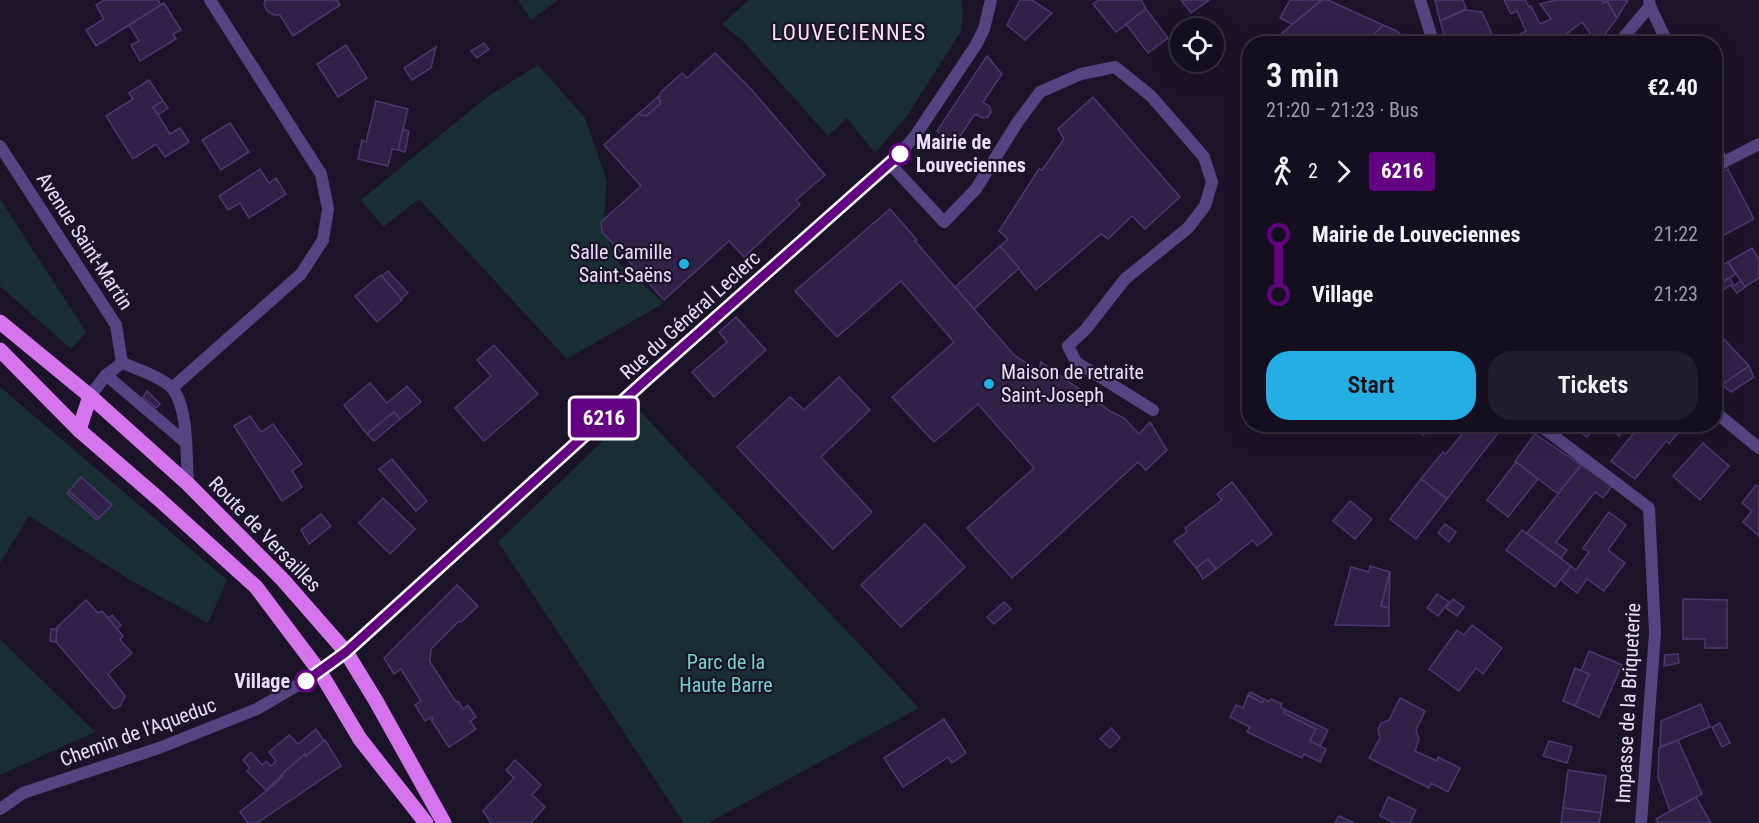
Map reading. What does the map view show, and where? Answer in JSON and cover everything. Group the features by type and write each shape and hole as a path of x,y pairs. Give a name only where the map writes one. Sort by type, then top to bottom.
{"main road":[{"name":"Route de Versailles","path":"0,322 90,396 188,484 283,580 346,652 444,823"},
{"path":"0,350 79,430 256,587 320,672 360,739 426,823"},
{"path":"79,430 90,396"}],"street":[{"path":"172,388 301,274 323,240 328,209 321,174 210,0"},
{"name":"Rue du Général Leclerc","path":"320,672 346,652 890,164 915,136 976,45 984,29 991,0"},
{"path":"1408,0 1420,2 1431,36"},
{"path":"1624,36 1650,3 1664,36"},
{"path":"890,164 944,222 976,189 1017,123 1040,92 1082,74 1115,67 1151,96 1204,157 1212,182 1205,206 1188,228 1125,279 1086,329 1068,346 1076,362 1153,410"},
{"path":"1722,163 1759,144"},
{"name":"Avenue Saint-Martin","path":"0,146 116,325 122,363"},
{"path":"90,396 106,375 122,363 144,371 172,388 184,414 188,484"},
{"path":"106,375 185,442"},
{"path":"1722,418 1759,448"},
{"name":"Impasse de la Briqueterie","path":"1549,432 1649,508 1655,633 1641,823"},
{"name":"Chemin de l'Aqueduc","path":"0,808 22,793 159,748 257,709 320,672"}],"green space":[{"path":"518,0 558,0 531,20"},
{"path":"749,0 961,0 963,13 961,31 907,116 875,153 847,118 828,136 744,42 722,24"},
{"path":"538,65 585,118 607,181 604,215 613,258 664,303 567,359 419,199 383,227 361,200 487,97"},
{"path":"0,199 86,332 71,349 0,286"},
{"path":"0,387 227,580 208,623 127,578 29,516 0,563"},
{"name":"Parc de la Haute Barre","path":"637,408 919,708 708,823 684,823 498,542"},
{"path":"0,639 95,732 0,775"}],"building":[{"path":"104,0 158,0 161,5 96,46 86,30 104,19 96,5"},
{"path":"265,0 337,0 340,5 293,36 280,15 267,11 264,5"},
{"path":"1020,0 1032,0 1052,13 1025,40 1007,25"},
{"path":"1099,0 1141,0 1146,9 1116,32 1093,4"},
{"path":"1181,0 1209,0 1191,13"},
{"path":"1290,0 1322,0 1292,24 1280,18"},
{"path":"1322,0 1328,0 1383,25 1374,36 1284,36 1282,33"},
{"path":"1435,0 1463,0 1466,9 1440,21"},
{"path":"1504,0 1525,0 1529,7 1531,6 1540,24 1551,19 1540,4 1556,0 1602,0 1603,3 1607,1 1617,18 1604,36 1592,36 1582,22 1564,36 1516,36 1526,31 1517,11 1511,14"},
{"path":"1602,0 1628,0 1617,18 1607,1 1603,3"},
{"path":"164,3 181,30 173,34 176,39 140,61 131,45 139,41 129,25"},
{"path":"1146,9 1168,38 1148,53 1126,24"},
{"path":"1465,10 1482,12 1492,34 1489,36 1445,36 1440,21"},
{"path":"1383,25 1397,31 1402,36 1373,36"},
{"path":"484,43 489,49 477,58 471,51"},
{"path":"346,45 367,78 338,97 317,64"},
{"path":"436,47 431,68 412,80 404,68"},
{"path":"715,53 751,89 825,175 796,200 800,205 744,257 729,241 664,300 602,232 601,222 641,186 604,145 638,114 646,116 660,104 659,96 662,91 682,73 687,78"},
{"path":"987,56 1002,74 983,102 990,107 991,112 988,117 982,118 975,114 954,145 937,131"},
{"path":"149,80 163,101 153,107 170,134 180,128 189,142 165,157 156,144 133,159 106,116 133,99 129,93"},
{"path":"659,96 660,104 646,116 638,114"},
{"path":"1093,97 1180,197 1145,229 1132,216 1108,239 1101,234 1036,290 1000,246 1008,239 999,231 1039,169 1042,170 1064,139 1058,129"},
{"path":"163,101 168,108 158,115 153,107"},
{"path":"376,101 408,109 398,150 392,149 388,166 358,159 362,140 366,142"},
{"path":"230,123 249,152 221,170 202,140"},
{"path":"403,129 409,131 405,152 398,150"},
{"path":"260,169 269,183 276,178 286,194 249,218 240,203 228,210 219,196"},
{"path":"1728,169 1754,219 1724,235 1722,231 1722,172"},
{"name":"Maison de retraite Saint-Joseph","path":"890,209 1014,355 1039,371 1041,362 1110,411 1124,418 1139,434 1150,422 1167,450 1146,470 1138,462 1012,578 967,528 1034,468 978,404 934,442 892,397 954,342 901,281 837,337 795,291"},
{"path":"1000,246 1019,268 974,309 955,287"},
{"path":"1752,248 1759,259 1759,278 1745,287 1728,262"},
{"path":"1728,262 1736,274 1722,282 1722,265"},
{"path":"388,271 408,293 401,299 382,276"},
{"path":"381,275 402,300 377,322 355,296"},
{"path":"1730,278 1733,284 1722,290 1722,282"},
{"path":"1741,281 1745,287 1737,293 1732,287"},
{"path":"736,317 766,350 714,397 692,372 727,342 719,332"},
{"path":"1722,337 1749,366 1722,385"},
{"path":"494,345 538,394 484,441 455,408 491,376 477,360"},
{"path":"1749,366 1754,377 1731,392 1722,385"},
{"path":"839,377 870,410 821,457 872,512 833,549 737,447 790,397 804,410"},
{"path":"370,383 387,403 407,386 421,402 400,419 394,412 367,434 344,405"},
{"path":"147,391 160,404 156,408 143,397"},
{"path":"394,412 400,419 374,441 367,434"},
{"path":"250,416 261,432 273,424 302,464 292,471 302,487 282,501 234,426"},
{"path":"1464,432 1499,432 1447,499 1421,479 1443,452 1446,454"},
{"path":"1580,432 1591,432 1587,437"},
{"path":"1635,432 1679,432 1669,444 1666,441 1635,479 1611,461"},
{"path":"1535,434 1581,465 1558,494 1515,461"},
{"path":"1703,443 1729,466 1700,500 1673,476"},
{"path":"392,459 427,501 416,511 379,469"},
{"path":"1516,462 1538,479 1508,517 1487,500"},
{"path":"1581,465 1612,486 1603,498 1595,492 1556,542 1567,550 1561,558 1527,533"},
{"path":"81,477 112,505 99,518 69,491"},
{"path":"1421,479 1447,499 1416,539 1390,519"},
{"path":"1232,482 1272,534 1257,546 1253,540 1216,569 1208,559 1196,568 1174,541 1187,532 1185,528 1222,500 1217,494"},
{"path":"1756,485 1759,487 1759,536 1743,522 1752,511 1742,503"},
{"path":"69,491 99,518 97,520 67,493"},
{"path":"383,498 415,529 390,554 359,523"},
{"path":"1350,501 1372,519 1355,539 1333,521"},
{"path":"1609,512 1626,525 1608,550 1625,563 1604,591 1587,579 1577,593 1561,580 1571,566 1576,570 1589,552 1583,548"},
{"path":"321,514 331,526 309,544 301,530"},
{"path":"925,524 965,567 901,627 861,585"},
{"path":"1445,524 1456,532 1449,542 1438,533"},
{"path":"1522,530 1571,566 1555,587 1506,550"},
{"path":"1208,559 1216,569 1203,579 1196,568"},
{"path":"1370,566 1390,572 1381,606 1389,608 1389,626 1335,625 1351,567 1369,572"},
{"path":"1390,572 1389,608 1381,606"},
{"path":"457,585 478,606 431,649 430,662 456,702 458,701 463,709 468,705 476,717 470,721 476,729 449,747 431,720 432,717 425,721 415,705 421,701 401,669 394,674 384,658"},
{"path":"1437,594 1449,602 1438,616 1427,608"},
{"path":"1453,599 1464,607 1457,616 1446,608"},
{"path":"1683,599 1727,600 1727,648 1705,648 1705,639 1683,639"},
{"path":"86,600 98,613 102,611 123,636 120,640 132,653 108,674 125,696 120,706 114,709 56,642 56,628"},
{"path":"1004,602 1011,609 994,624 987,617"},
{"path":"112,615 121,625 117,629 108,618"},
{"path":"1472,625 1502,648 1483,674 1476,668 1459,691 1429,669 1457,630 1464,635"},
{"path":"51,629 57,629 56,642 50,641"},
{"path":"1589,651 1622,665 1599,717 1575,706 1589,674 1581,671"},
{"path":"1678,654 1679,663 1664,666 1665,655"},
{"path":"1575,668 1589,674 1575,706 1563,701"},
{"path":"1250,692 1264,699 1262,703 1248,695"},
{"path":"1248,695 1262,703 1264,699 1269,702 1271,699 1282,704 1280,707 1286,710 1284,713 1316,729 1310,741 1326,749 1320,762 1304,754 1302,758 1247,732 1250,727 1230,717 1236,705 1243,708"},
{"path":"1400,698 1425,711 1416,730 1419,739 1415,751 1437,761 1438,757 1460,768 1448,792 1431,783 1429,788 1369,758 1380,738 1378,730 1381,723 1389,720"},
{"path":"1701,704 1710,727 1660,747 1661,721"},
{"path":"1286,710 1328,730 1320,746 1310,741 1316,729 1284,713"},
{"path":"944,719 966,753 952,763 948,757 903,787 884,758"},
{"path":"1720,723 1730,743 1722,747 1712,727"},
{"path":"1111,728 1120,738 1110,748 1100,739"},
{"path":"316,729 324,741 306,756 305,754 266,790 247,771 250,768 243,760 251,752 262,765 266,761 271,766 276,761 269,752 289,735 298,744"},
{"path":"325,740 341,766 257,823 248,823 240,812 276,783 283,776 281,775 305,754 306,756"},
{"path":"1678,740 1702,794 1670,811 1658,777 1659,748"},
{"path":"1549,741 1572,747 1567,763 1543,756"},
{"path":"515,760 541,785 532,795 545,807 531,823 491,823 483,811 514,778 506,770"},
{"path":"1568,770 1606,776 1601,813 1563,808"},
{"path":"1388,797 1416,810 1410,823 1394,823 1380,816"},
{"path":"1696,797 1711,823 1658,823 1656,819"},
{"path":"1563,808 1601,813 1599,823 1561,823"},
{"path":"1339,816 1354,823 1335,823"}],"bus line":[{"name":"6216","path":"306,681 346,652 648,378 900,154"}],"place":[{"name":"Mairie de Louveciennes","path":"900,154"},
{"name":"Salle Camille Saint-Saëns","path":"684,264"},
{"name":"Maison de retraite Saint-Joseph","path":"989,384"},
{"name":"Village","path":"306,681"}],"district":[{"name":"LOUVECIENNES","path":"849,32"}]}
